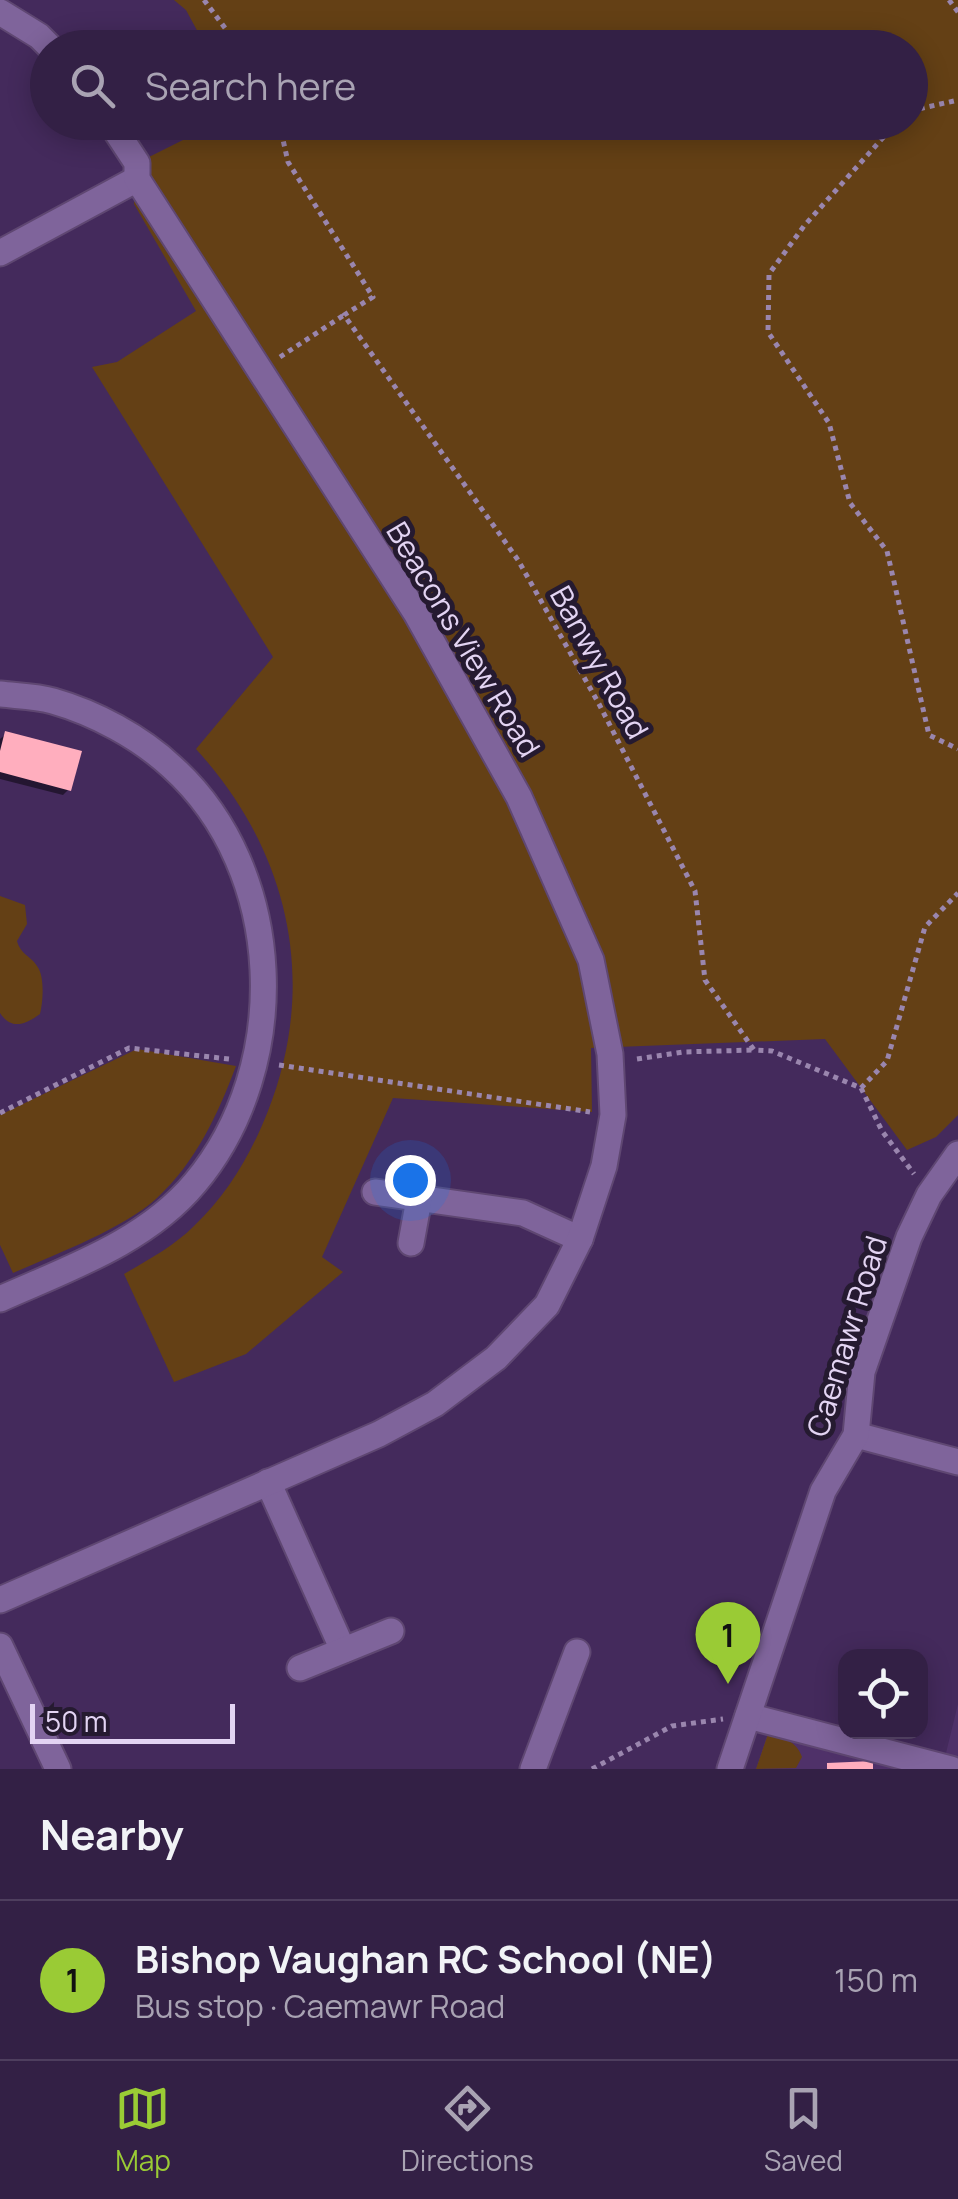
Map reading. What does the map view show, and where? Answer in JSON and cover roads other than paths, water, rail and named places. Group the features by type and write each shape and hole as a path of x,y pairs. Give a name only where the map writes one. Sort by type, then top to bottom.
{"street":[{"path":"0,12 30,30"},
{"name":"Beacons View Road","path":"0,1600 379,1434 436,1404 496,1358 547,1306 580,1239 604,1166 613,1115 610,1062 591,960 519,796 416,613 136,179 138,164 122,140"},
{"path":"0,253 136,179"},
{"path":"0,694 51,700 109,723 172,766 203,799 236,854 256,908 263,973 262,1018 254,1062 236,1115 195,1184 140,1230 114,1246 0,1299"},
{"name":"Caemawr Road","path":"730,1769 823,1491 856,1435 862,1372 909,1237 929,1195 958,1154"},
{"path":"374,1192 523,1213 580,1239"},
{"path":"411,1243 419,1200"},
{"path":"856,1435 958,1462"},
{"path":"268,1482 342,1650"},
{"path":"300,1668 390,1631"},
{"path":"0,1646 58,1769"},
{"path":"533,1769 577,1652"},
{"path":"748,1716 951,1769"}],"place":[{"name":"Bishop Vaughan RC School (NE)","path":"728,1684"}]}
